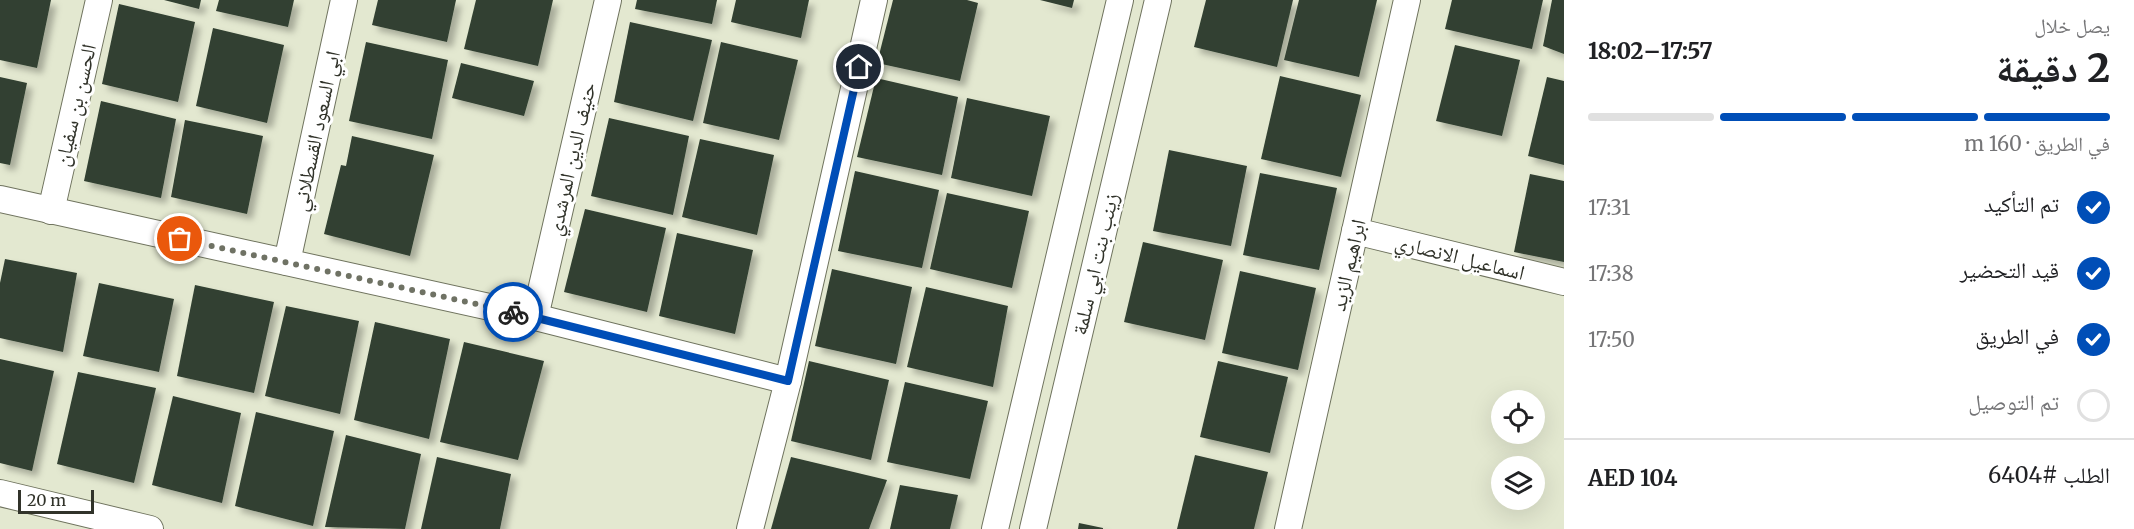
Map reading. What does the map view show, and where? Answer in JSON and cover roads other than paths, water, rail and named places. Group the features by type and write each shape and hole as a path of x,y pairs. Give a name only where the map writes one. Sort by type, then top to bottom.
{"street":[{"name":"الحسن بن سفيان","path":"51,211 99,0"},
{"name":"ابي السعود القسطلاني","path":"287,262 344,0"},
{"name":"حنيف الدين المرشدي","path":"535,317 608,0"},
{"path":"750,529 788,381 874,0"},
{"name":"زينب بنت ابي سلمة","path":"995,529 1120,0"},
{"name":"زينب بنت ابي سلمة","path":"1033,529 1158,0"},
{"name":"ابراهيم الزيد","path":"1288,529 1407,0"},
{"path":"0,199 535,317 788,381"},
{"name":"اسماعيل الانصاري","path":"1355,231 1564,282"},
{"path":"0,493 150,529"}]}
